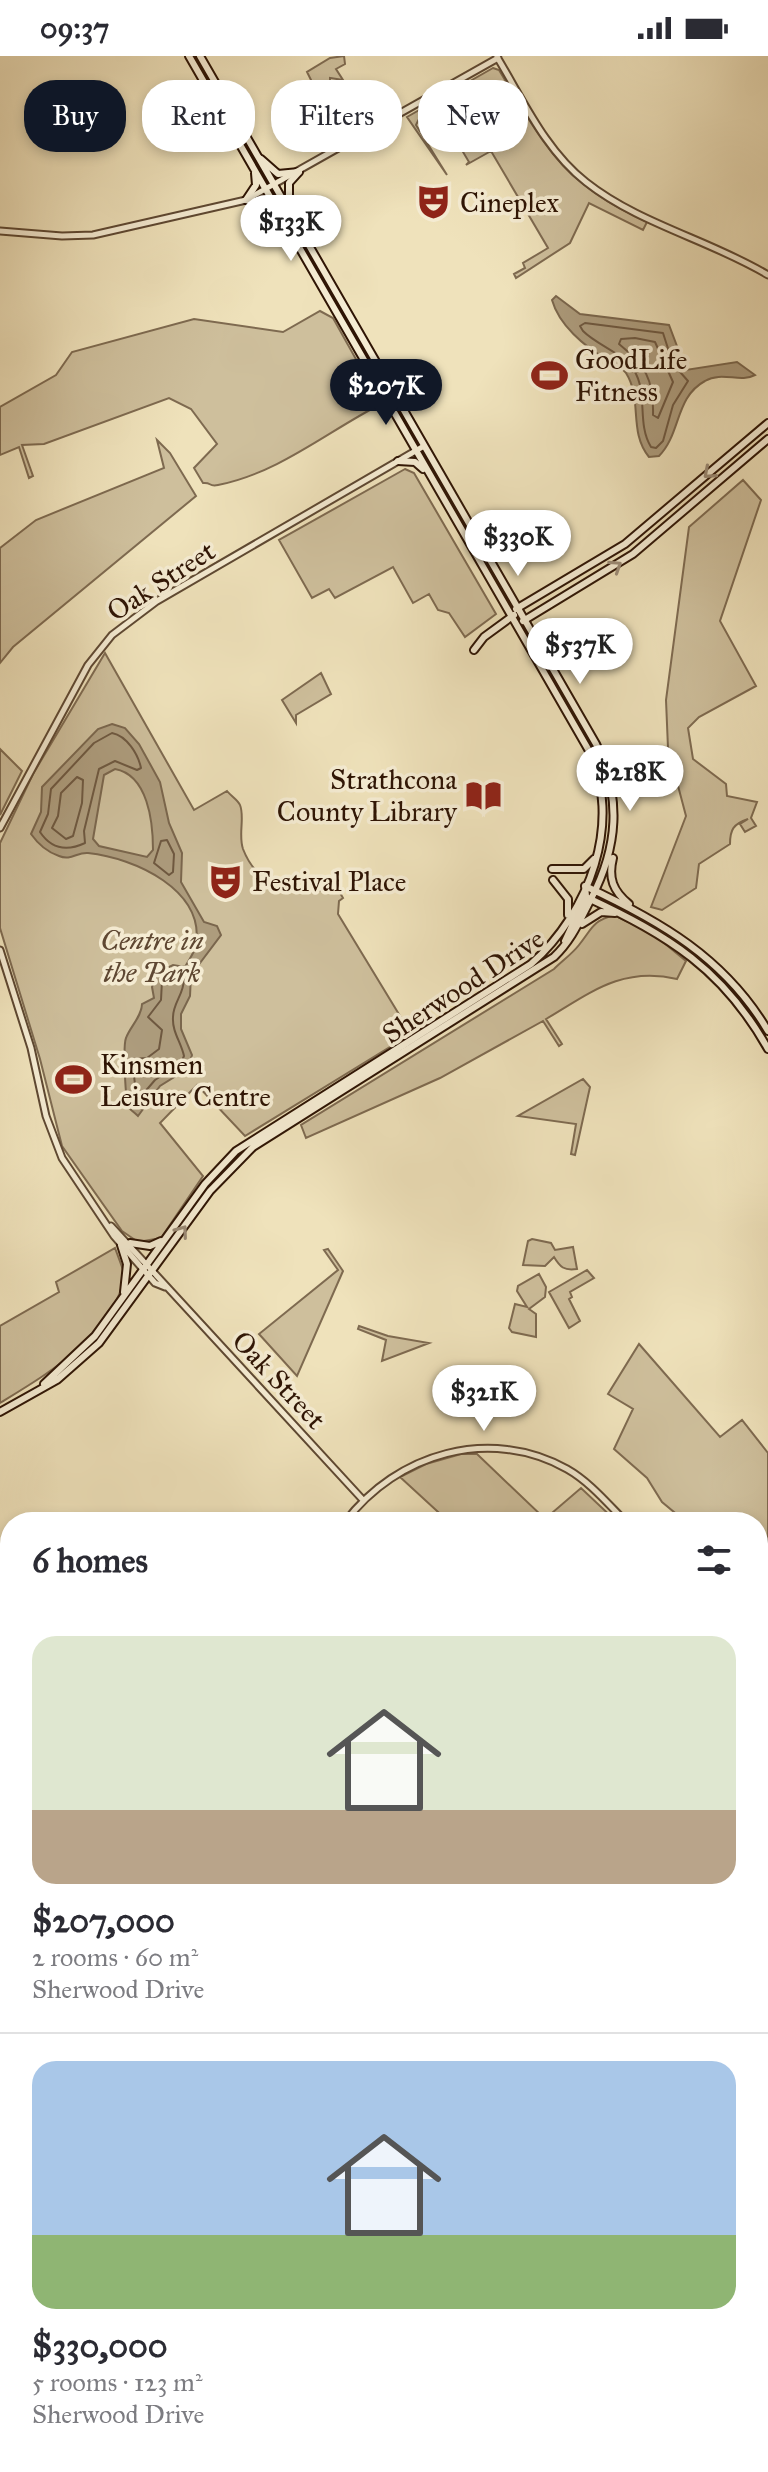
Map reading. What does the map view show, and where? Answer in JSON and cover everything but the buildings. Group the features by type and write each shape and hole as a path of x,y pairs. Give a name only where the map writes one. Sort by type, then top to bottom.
{"main road":[{"name":"Sherwood Drive","path":"0,1412 57,1380 99,1343 210,1191 253,1147 562,950 576,929 586,896 585,886 599,853 603,801 594,761 189,56"},
{"name":"Sherwood Drive","path":"38,1389 79,1353 216,1171 249,1140 531,964 554,941 586,896 596,891 613,845 613,795 603,757 200,56"},
{"path":"257,155 278,174 299,172"},
{"path":"253,166 256,185 246,200 267,203 284,220"},
{"path":"289,212 288,188 299,172"},
{"path":"474,650 484,637 512,618 517,608 625,544 768,423"},
{"path":"512,618 525,620 633,554 768,439"},
{"path":"398,461 415,462 429,473"},
{"path":"613,845 610,874 614,887 638,912"},
{"path":"552,869 584,869 599,853"},
{"path":"553,880 568,899 568,920"},
{"path":"585,886 679,935 712,961 740,990 768,1031"},
{"path":"562,950 586,896 663,935 706,968 733,996 768,1049"},
{"path":"576,929 596,914 621,913"},
{"path":"130,1243 150,1246 167,1236"},
{"path":"121,1245 127,1264 123,1297"}],"street":[{"path":"0,231 93,235 246,200 497,57 550,145 585,182 617,202 768,275"},
{"name":"Oak Street","path":"0,828 88,665 112,635 157,601 424,446"},
{"name":"Oak Street","path":"0,950 62,1158 121,1245 146,1266"},
{"name":"Oak Street","path":"110,1226 130,1243 152,1274 363,1500"},
{"path":"353,1512 363,1500 403,1470 430,1457 461,1450 499,1448 542,1458 568,1470 615,1512"}],"green space":[{"path":"344,56 345,64 336,69 343,80 311,80 307,72 330,58"},
{"path":"493,68 499,70 505,80 472,80"},
{"path":"418,111 418,133 407,117"},
{"path":"528,118 558,160 575,177 618,207 647,222 643,230 589,203 570,243 516,278 514,274 525,268 523,263 548,248 492,152 528,152"},
{"path":"463,152 489,152 466,165 469,162"},
{"path":"320,311 333,318 381,404 262,471 218,485 203,483 194,468 217,444 191,409 169,398 44,444 22,445 33,476 29,478 19,447 0,455 0,407 56,375 72,352 194,319 283,332"},
{"path":"157,440 170,453 196,496 13,647 0,663 0,548 36,520 164,468"},
{"path":"405,469 414,473 496,614 465,637 449,613 438,610 429,594 413,603 393,567 335,598 329,589 312,598 279,540"},
{"path":"743,480 761,500 720,621 756,686 699,717 688,728 693,759 726,784 727,796 757,802 751,818 756,826 745,832 740,824 748,819 736,825 730,844 699,864 696,888 662,910 651,907 686,816 668,748 666,700 689,527"},
{"name":"Centre in the Park","path":"105,653 194,810 227,791 240,805 243,849 250,862 269,882 294,891 308,892 336,886 343,898 339,901 338,914 411,1034 245,1136 197,1085 160,1123 203,1176 161,1238 138,1242 122,1231 62,1146 40,1059 0,928 0,843 33,774"},
{"path":"321,673 331,694 296,715 296,723 282,700"},
{"path":"0,749 22,771 0,815"},
{"path":"614,915 653,934 686,961 677,979 640,976 607,984 546,1019 562,1044 559,1046 543,1021 440,1078 306,1138 301,1125 554,969 597,923"},
{"path":"583,1079 590,1087 575,1155 571,1154 576,1124 518,1116"},
{"path":"528,1241 551,1243 555,1250 573,1247 577,1269 563,1268 554,1257 545,1266 523,1265"},
{"path":"115,1248 125,1275 107,1317 76,1351 0,1403 0,1326 59,1292 56,1282"},
{"path":"328,1249 343,1271 297,1376 259,1334 338,1270 324,1250"},
{"path":"587,1270 594,1278 570,1292 572,1297 569,1299 580,1321 569,1328 549,1292"},
{"path":"539,1274 546,1287 545,1297 529,1309 536,1314 536,1337 512,1332 509,1328 515,1304 527,1307 517,1291 518,1286"},
{"path":"359,1326 388,1336 429,1343 382,1361 386,1340 358,1329"},
{"path":"639,1344 720,1437 742,1420 768,1453 768,1512 674,1512 662,1502 647,1478 614,1449 633,1409 608,1394"},
{"path":"461,1454 477,1454 538,1512 438,1512 400,1477 426,1464"},
{"path":"581,1488 606,1512 553,1512"}],"water":[{"path":"556,296 580,314 669,325 686,370 737,362 755,375 711,378 695,388 683,406 666,447 659,456 649,457 639,437 634,394 626,373 573,334 555,309 552,300"},
{"path":"112,724 125,728 139,744 160,782 169,823 182,853 181,882 204,922 217,926 221,935 191,975 190,996 181,1014 181,1029 192,1055 187,1069 160,1086 138,1116 128,1104 126,1038 142,1004 154,998 152,987 157,973 173,965 185,967 193,953 196,925 190,908 163,880 145,870 107,856 88,853 67,858 59,856 43,847 31,834 41,812 42,787 98,729","holes":["115,769 126,773 142,790 150,814 153,850 147,857 99,846 93,839 104,775"]}],"place":[{"name":"Cineplex","path":"434,202"},
{"name":"GoodLife Fitness","path":"549,375"},
{"name":"Strathcona County Library","path":"483,795"},
{"name":"Festival Place","path":"226,881"},
{"name":"Kinsmen Leisure Centre","path":"74,1080"}]}
